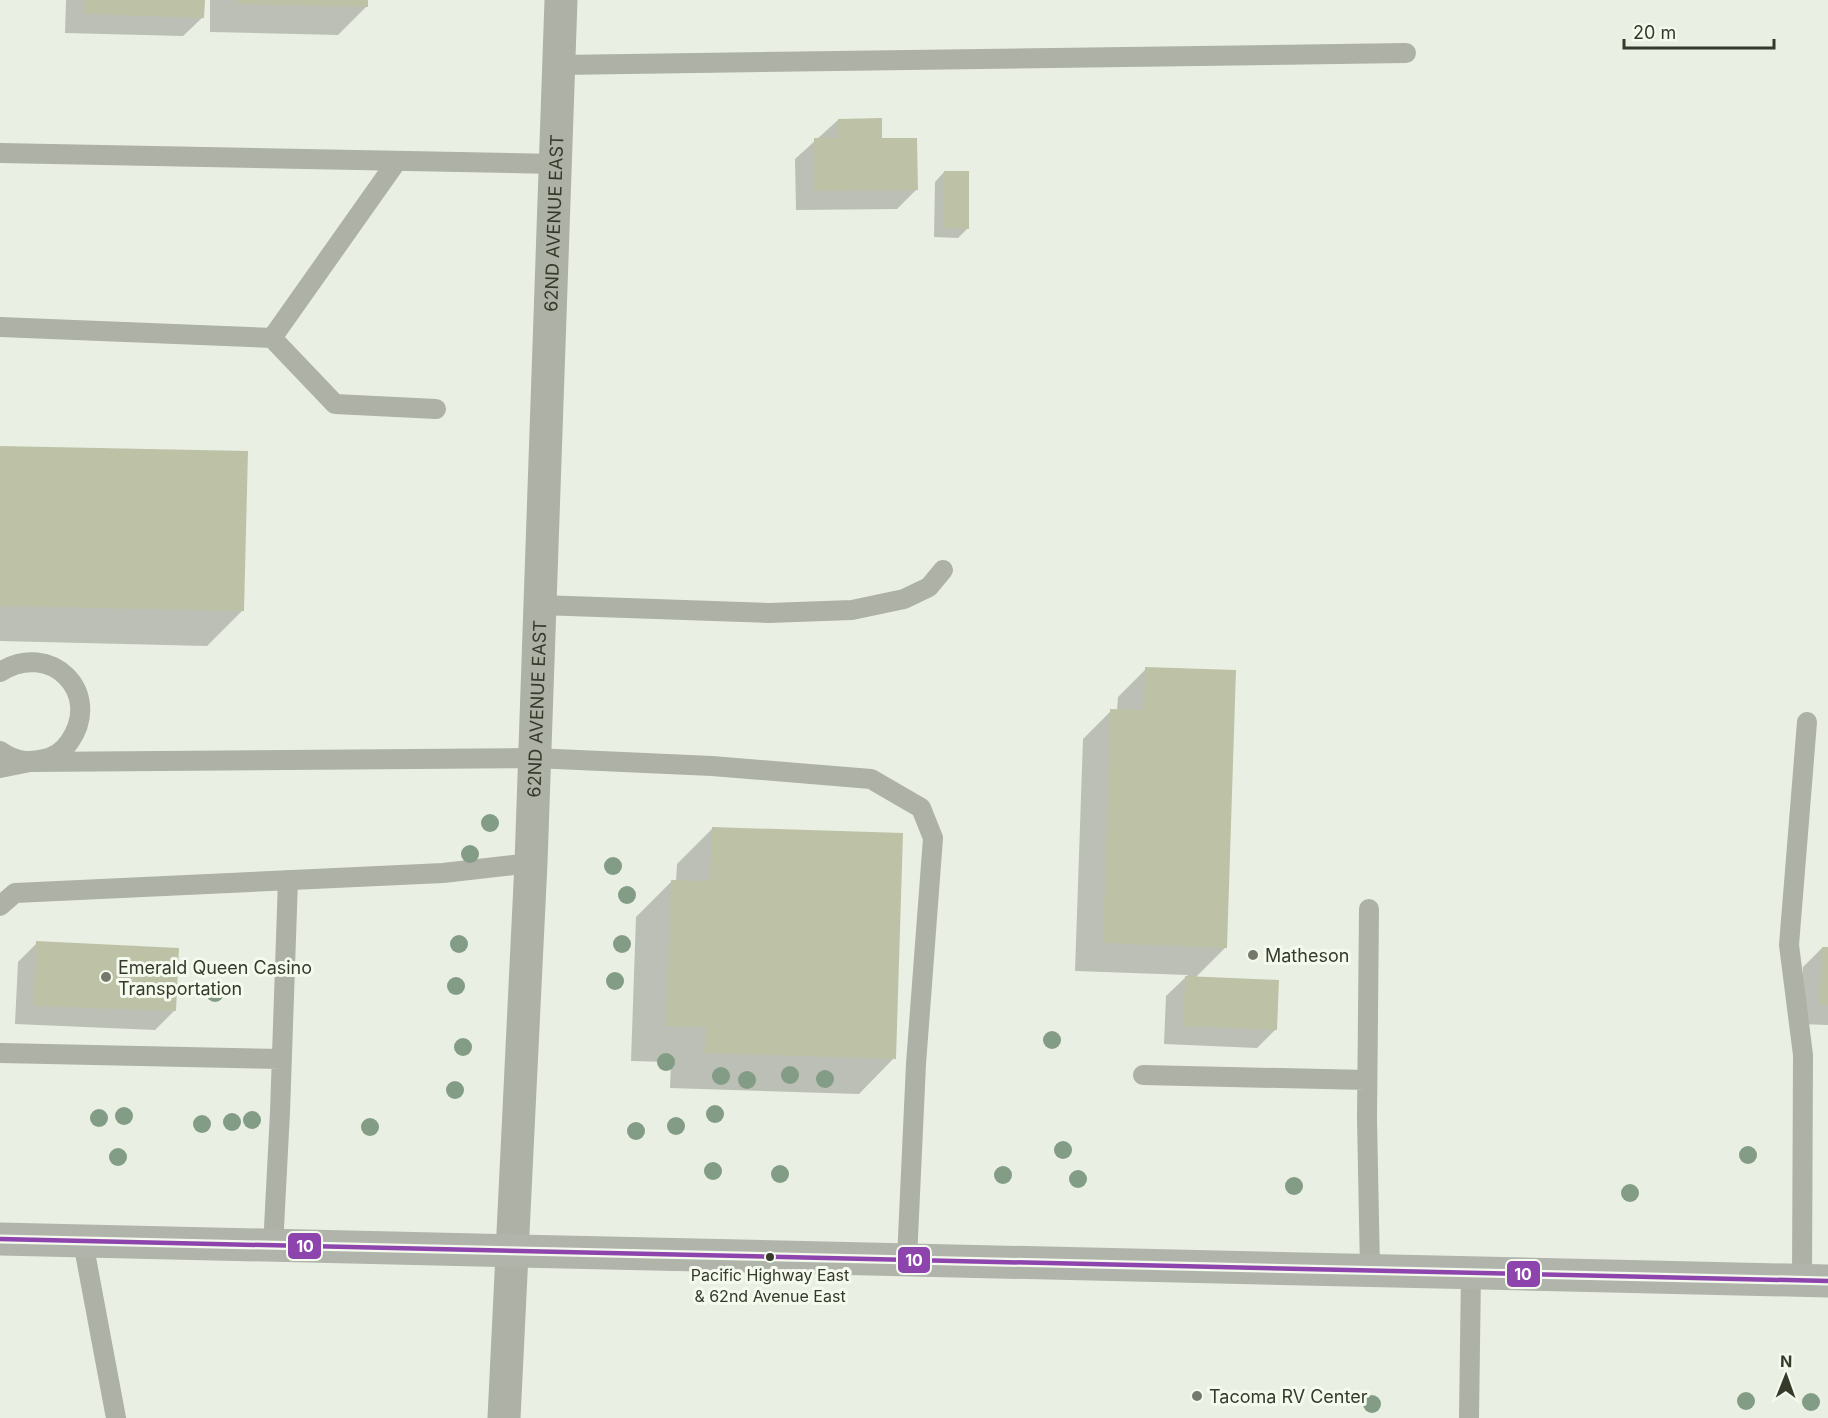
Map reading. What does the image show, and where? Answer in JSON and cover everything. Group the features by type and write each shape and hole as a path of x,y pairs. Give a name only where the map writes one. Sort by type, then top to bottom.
{"main road":[{"path":"0,1239 1815,1281"}],"street":[{"name":"62ND AVENUE EAST","path":"504,1418 531,863 561,0"}],"lane":[{"path":"559,65 1406,53"},
{"path":"0,153 556,164"},
{"path":"272,338 397,161"},
{"path":"0,327 272,338 335,404 436,409"},
{"path":"540,605 769,613 852,610 904,599 929,588 943,570"},
{"path":"0,672 12,665 31,661 50,665 66,676 78,693 81,712 77,731 66,748 49,758 0,768"},
{"path":"1808,722 1789,945 1803,1055 1815,1281"},
{"path":"0,751 10,758 30,762 534,758 712,766 871,779 921,807 933,838 916,1064 907,1259"},
{"path":"0,906 15,893 443,873 531,863"},
{"path":"273,1246 288,880"},
{"path":"1369,909 1367,1080 1370,1270"},
{"path":"0,1053 282,1059"},
{"path":"1143,1075 1367,1080"},
{"path":"83,1242 116,1418"},
{"path":"1469,1418 1471,1272"}],"building":[{"path":"84,0 205,0 204,18 84,14"},
{"path":"237,0 368,0 368,7 237,4"},
{"path":"882,118 882,138 917,138 918,190 814,191 814,138 838,138 838,119"},
{"path":"944,171 969,171 969,229 943,228"},
{"path":"0,446 248,451 244,611 0,606"},
{"path":"1145,667 1236,670 1227,948 1103,943 1110,709 1144,710"},
{"path":"712,827 903,833 896,1059 704,1053 706,1027 666,1026 671,880 710,881"},
{"name":"Emerald Queen Casino Transportation","path":"36,941 179,948 176,1011 33,1006"},
{"path":"1822,947 1828,947 1828,1005 1819,1005"},
{"path":"1185,976 1279,980 1277,1030 1183,1026"}],"transit line":[{"name":"10","path":"0,1239 1828,1281"}],"place":[{"name":"Matheson","path":"1253,955"},
{"name":"Emerald Queen Casino Transportation","path":"106,977"},
{"name":"Pacific Highway East & 62nd Avenue East","path":"770,1257"},
{"name":"Tacoma RV Center","path":"1197,1396"}]}
